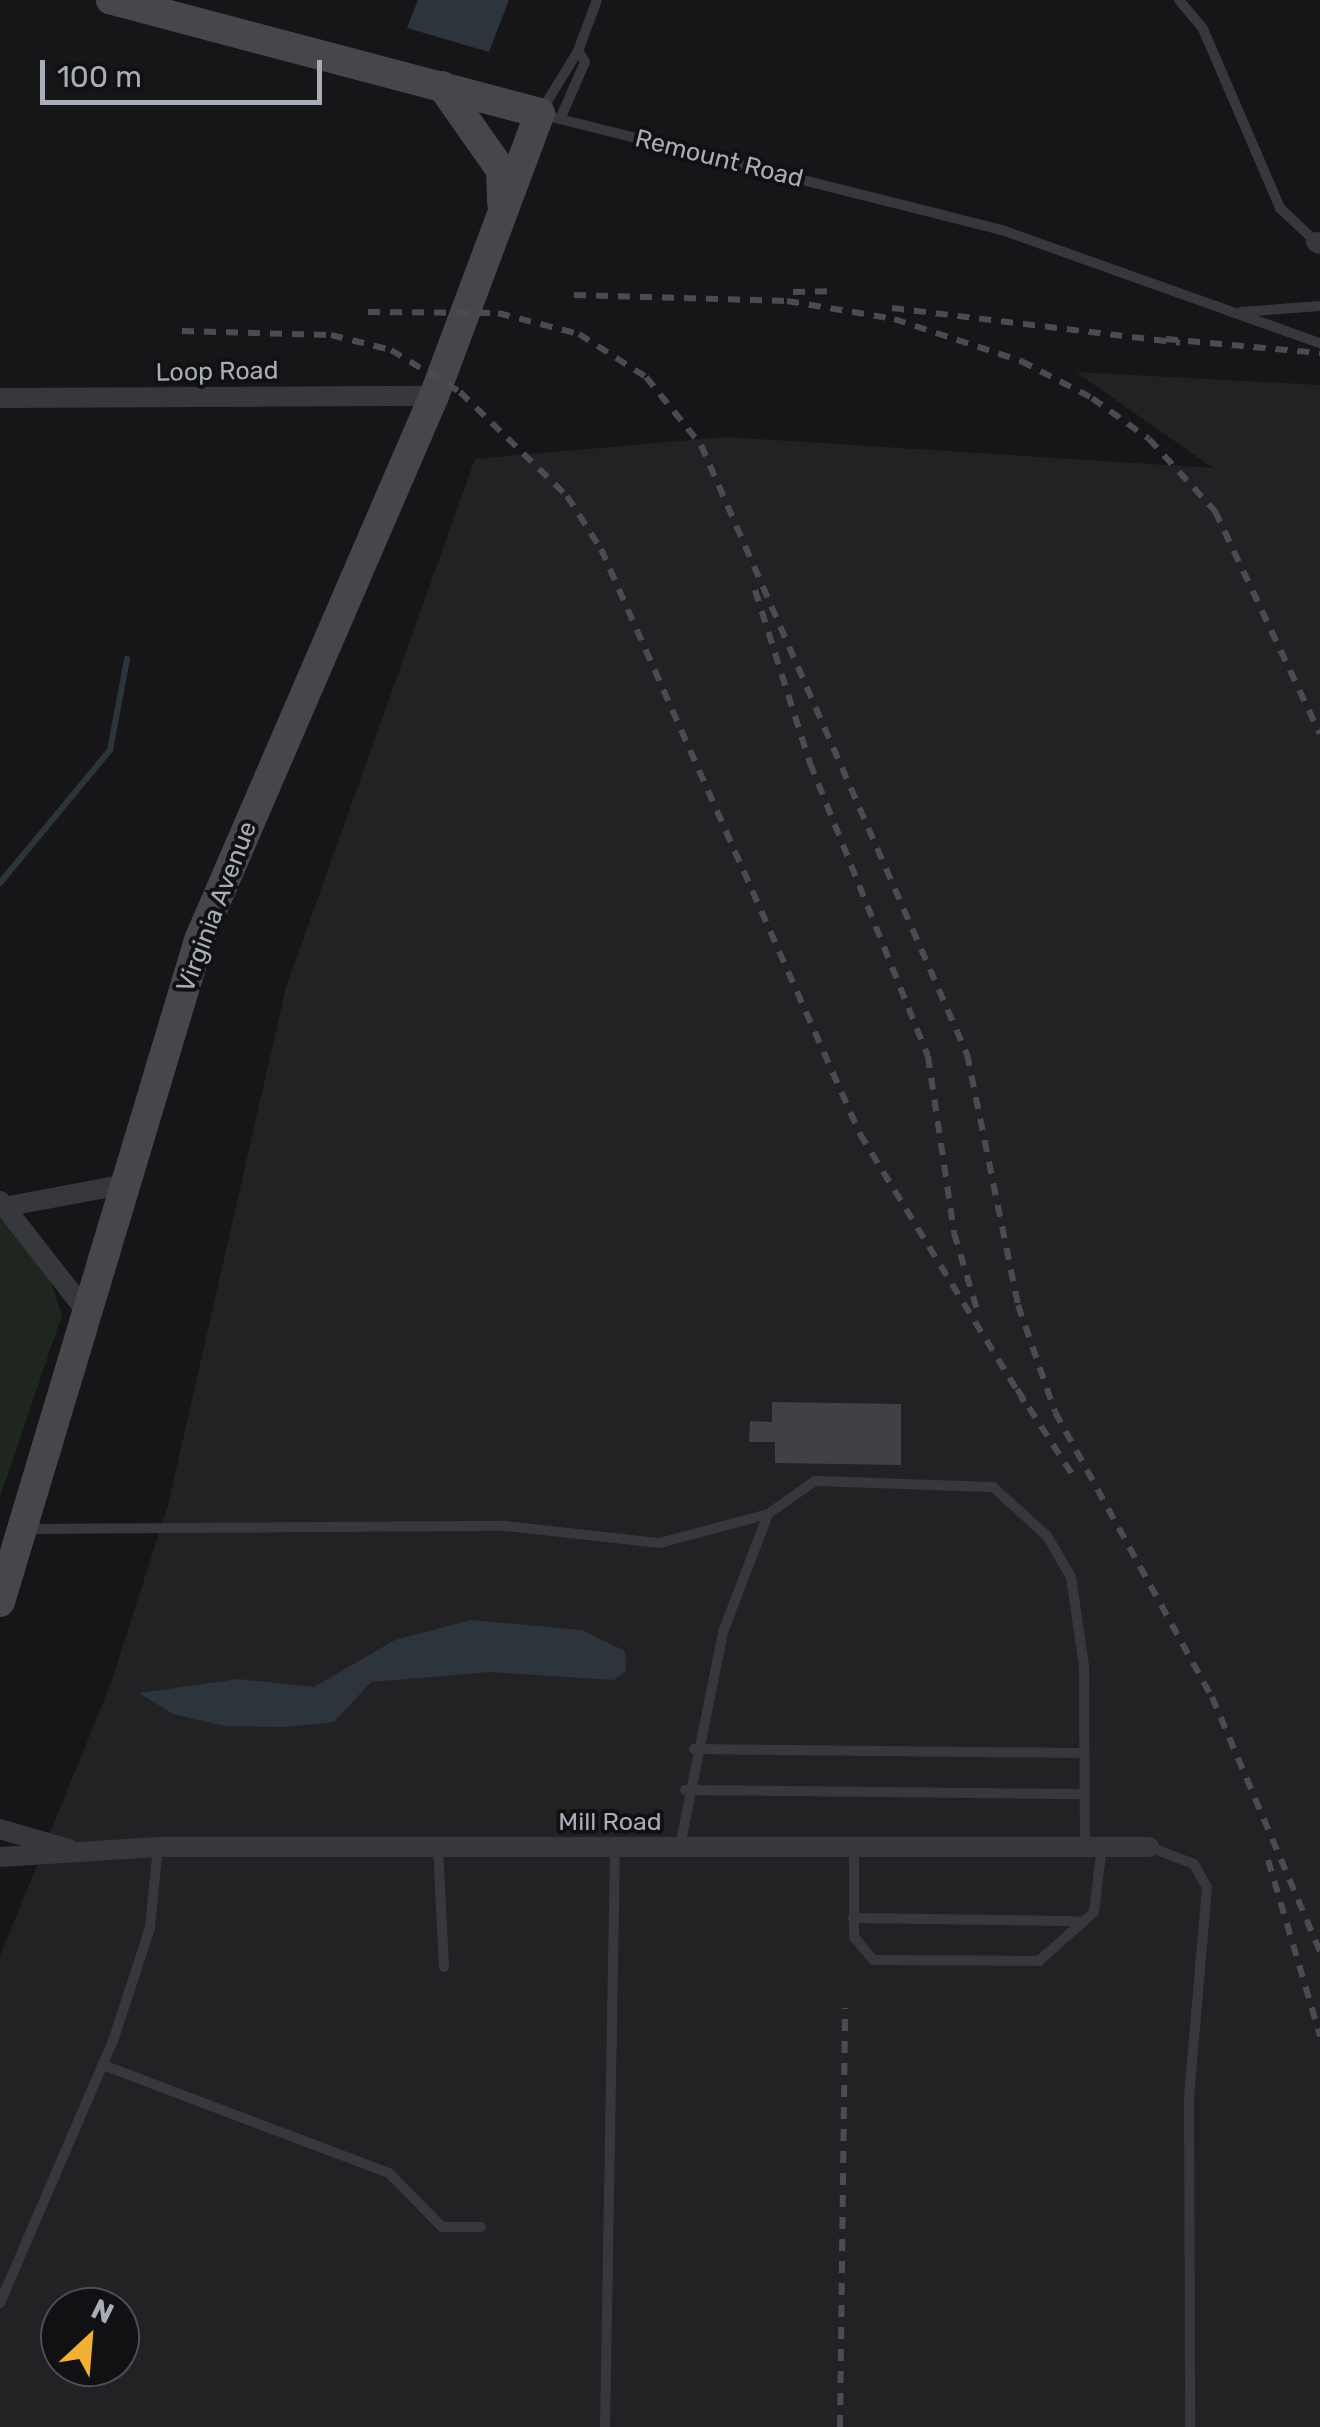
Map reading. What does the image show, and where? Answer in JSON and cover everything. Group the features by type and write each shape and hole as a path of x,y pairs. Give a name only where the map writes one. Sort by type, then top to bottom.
{"main road":[{"name":"Remount Road","path":"111,0 550,116"},
{"path":"442,86 501,170 501,225"},
{"name":"Virginia Avenue","path":"0,1602 199,940 434,396 501,225 550,116"}],"street":[{"name":"Loop Road","path":"0,398 434,396"},
{"path":"86,1311 4,1204 126,1184"},
{"name":"Mill Road","path":"0,1829 71,1850"},
{"name":"Mill Road","path":"0,1856 158,1847 1149,1847"}],"lane":[{"path":"550,116 597,0"},
{"path":"1180,0 1203,29 1280,208 1318,243"},
{"path":"550,116 585,62 578,52"},
{"name":"Remount Road","path":"550,116 1002,230 1320,342"},
{"path":"1240,312 1320,306"},
{"path":"22,1528 252,1534 505,1526 660,1543 768,1514 815,1481 992,1487 1019,1502 1071,1577 1084,1794 1100,1899 1039,1961 892,1960 861,1950 853,1918 854,1847"},
{"path":"680,1848 684,1790 722,1632 768,1514"},
{"path":"694,1749 1084,1753"},
{"path":"684,1790 1084,1794"},
{"path":"0,2303 102,2065 150,1928 158,1847"},
{"path":"438,1847 444,1967"},
{"path":"605,2427 615,1847"},
{"path":"1149,1847 1194,1864 1206,1887 1188,2098 1190,2427"},
{"path":"853,1918 1078,1921"},
{"path":"102,2065 390,2173 442,2227 481,2227"}],"shaded area":[{"path":"418,0 509,0 489,52 407,28"},
{"path":"1076,372 1320,385 1320,2427 0,2427 0,1956 111,1683 168,1505 286,987 475,459 725,437 1213,468"},
{"path":"0,1211 50,1280 62,1315 0,1497"},
{"path":"471,1620 582,1630 625,1651 626,1671 614,1680 490,1672 371,1682 334,1722 286,1727 225,1726 173,1714 139,1693 238,1679 314,1687 395,1640"}],"building":[{"path":"772,1402 901,1404 901,1465 775,1463 775,1442 749,1442 750,1421 772,1422"}],"waterway":[{"path":"0,883 110,750 127,659"}],"railway":[{"path":"793,292 832,291"},
{"path":"574,295 787,301 894,319 1021,361 1092,398 1149,439 1215,511 1320,734"},
{"path":"892,308 1180,343"},
{"path":"368,312 498,313 579,334 646,377 701,445 967,1054 1018,1305 1055,1412 1212,1697 1320,1952"},
{"path":"182,331 331,335 391,350 460,392 567,496 601,549 860,1134 1024,1402"},
{"path":"1166,339 1320,353"},
{"path":"755,590 810,763 928,1056 954,1233 978,1313"},
{"path":"1017,1389 1074,1477"},
{"path":"1268,1860 1320,2036"},
{"path":"840,2427 845,2008"}]}
